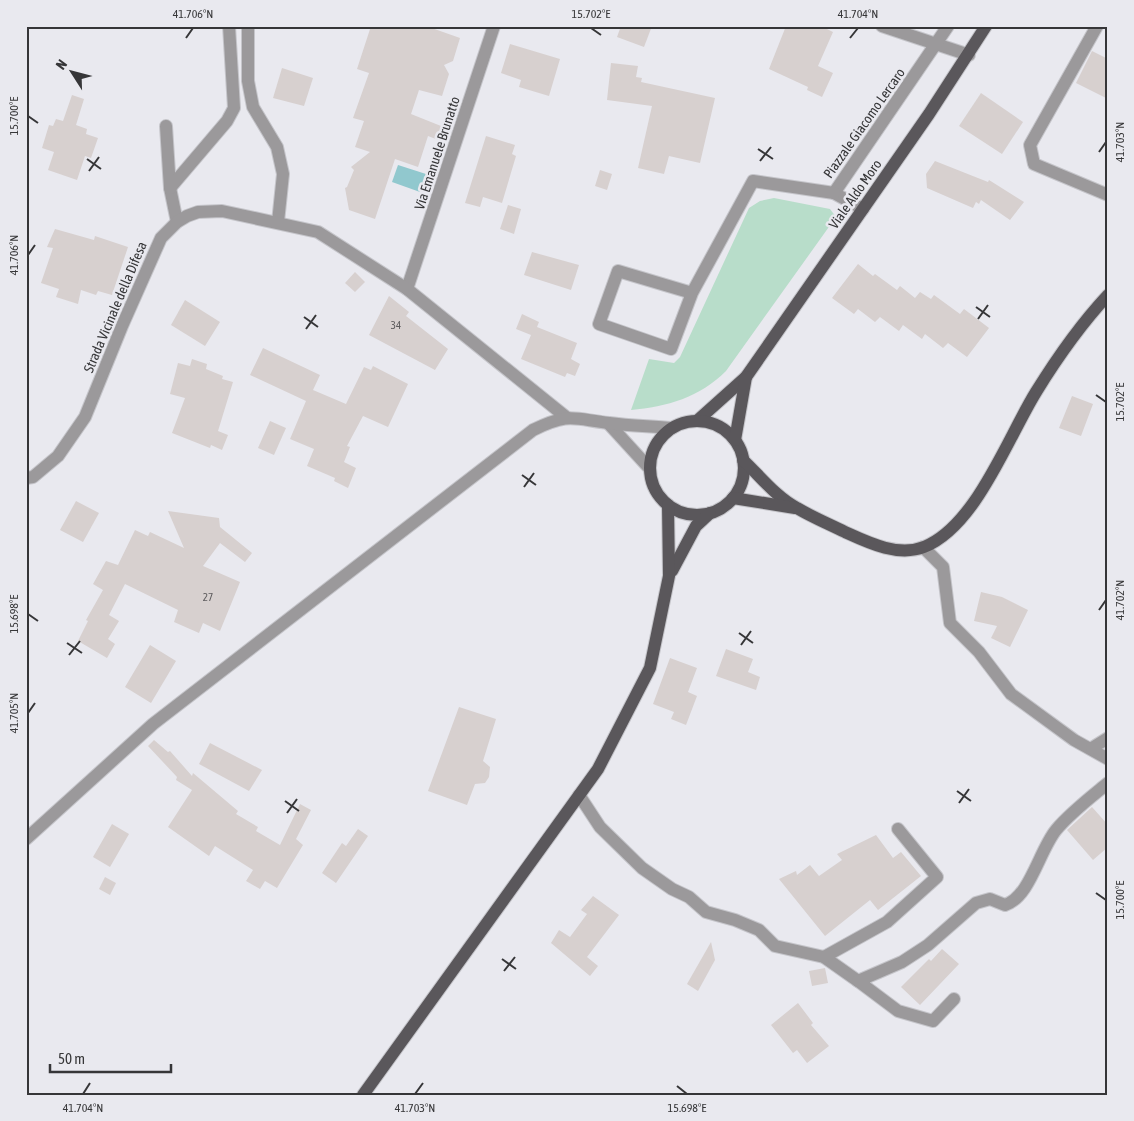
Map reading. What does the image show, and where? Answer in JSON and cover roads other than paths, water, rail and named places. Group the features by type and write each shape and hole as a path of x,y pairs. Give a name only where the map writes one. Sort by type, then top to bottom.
{"main road":[{"name":"Viale Aldo Moro","path":"698,420 746,377 969,55 986,26"},
{"path":"744,460 744,474 733,498 723,507 710,513 681,512 668,505 659,495 652,482 650,468 653,453 660,438 672,428 684,422 698,420 712,423 725,430 735,440 744,460 773,490 796,508 882,548 904,550 923,547 942,538 960,522 973,505 1034,394 1082,323 1108,295"},
{"name":"Viale Aldo Moro","path":"735,440 746,377"},
{"path":"733,498 796,508"},
{"path":"363,1095 598,769 650,668 670,576 668,505"},
{"path":"670,576 692,532 710,513"}],"street":[{"path":"170,188 227,121 234,108 229,26"},
{"path":"248,26 248,81 253,108 277,147 283,174 278,222"},
{"name":"Via Emanuele Brunatto","path":"407,289 494,26"},
{"path":"882,26 969,55"},
{"name":"Piazzale Giacomo Lercaro","path":"863,209 834,192 938,44 948,26"},
{"path":"1097,26 1030,145 1034,164 1108,194"},
{"path":"166,126 170,188 177,222"},
{"path":"692,293 618,271 599,324 671,349 692,293 753,181 834,192"},
{"name":"Strada Vicinale della Difesa","path":"26,478 33,477 58,456 85,417 161,238 177,222 193,214 210,210 278,222 318,232 407,289 566,417"},
{"path":"26,839 153,724 523,437 544,424 566,417 587,418 608,423 672,428"},
{"path":"608,423 650,468"},
{"path":"923,547 943,567 950,623 979,652 1011,694 1074,740 1092,748 1108,759"},
{"path":"1092,748 1108,738"},
{"path":"858,981 902,962 928,945 976,903 990,899 1005,905 1014,902 1022,893 1056,830 1108,783"},
{"path":"579,795 600,827 642,868 672,889 689,898 706,912 735,920 759,930 775,946 824,957 898,1011 933,1021 954,999"},
{"path":"824,957 887,922 937,877 898,829"}],"water":[{"path":"398,165 426,174 420,192 392,182"}]}
